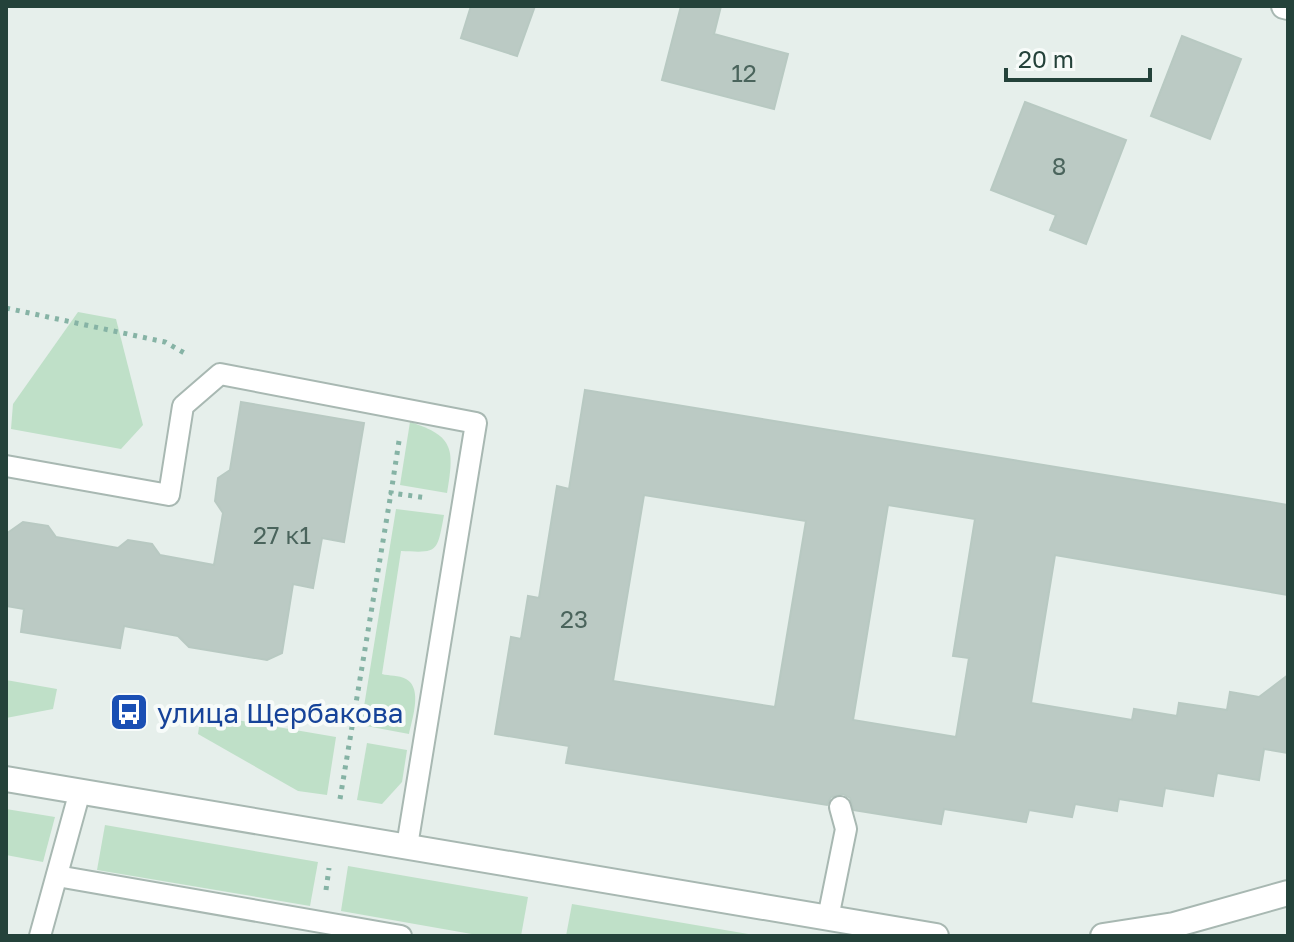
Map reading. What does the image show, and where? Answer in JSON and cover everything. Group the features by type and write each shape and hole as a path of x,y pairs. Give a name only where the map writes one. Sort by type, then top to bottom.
{"street":[{"path":"6,779 936,936"},
{"path":"1103,936 1174,925 1288,893"}],"lane":[{"path":"6,466 169,495 183,406 220,374 476,423 407,846"},
{"path":"40,936 80,791"},
{"path":"828,918 846,829 840,807"},
{"path":"57,876 401,936"}],"path":[{"path":"6,308 165,342 220,374"},
{"path":"321,922 405,409"},
{"path":"391,493 465,503"}],"green space":[{"path":"78,312 116,319 143,425 121,449 11,429 13,404"},
{"path":"410,422 436,433 448,447 450,466 447,493 400,485"},
{"path":"396,509 444,515 440,537 434,548 422,552 401,551 382,674 406,679 414,689 415,704 409,734 361,725"},
{"path":"6,680 57,689 53,709 6,718"},
{"path":"201,714 336,737 327,795 298,791 198,734"},
{"path":"367,743 407,750 402,782 382,804 357,800"},
{"path":"6,809 55,817 43,862 6,855"},
{"path":"105,825 318,862 310,906 97,870"},
{"path":"348,866 528,897 521,936 483,936 341,911"},
{"path":"572,904 760,936 566,936"}],"building":[{"path":"471,6 535,6 517,56 461,38"},
{"path":"681,6 721,6 714,34 788,54 774,109 662,80"},
{"path":"1182,36 1241,59 1210,139 1151,116"},
{"path":"1025,102 1126,140 1086,244 1050,230 1056,215 991,190"},
{"path":"585,390 1288,505 1288,595 1055,555 1031,703 1132,720 1134,709 1177,716 1179,703 1227,710 1230,692 1259,697 1288,675 1288,753 1264,749 1259,780 1217,773 1213,796 1165,788 1162,806 1119,799 1117,811 1075,804 1072,817 1029,810 1026,822 944,809 941,824 854,810 850,798 843,794 831,797 827,805 566,763 569,746 495,734 511,637 521,639 528,596 539,598 557,486 569,489","holes":["644,495 806,521 775,707 613,681","888,505 975,519 953,656 969,658 956,737 853,720"]},
{"path":"241,402 364,423 344,542 322,538 313,588 293,584 282,653 267,660 189,647 178,636 124,626 120,648 21,632 24,609 6,606 6,534 23,522 48,526 56,537 118,548 128,540 152,544 160,555 214,565 223,513 215,501 218,478 230,470"}],"place":[{"name":"улица Щербакова","path":"129,712"}]}
